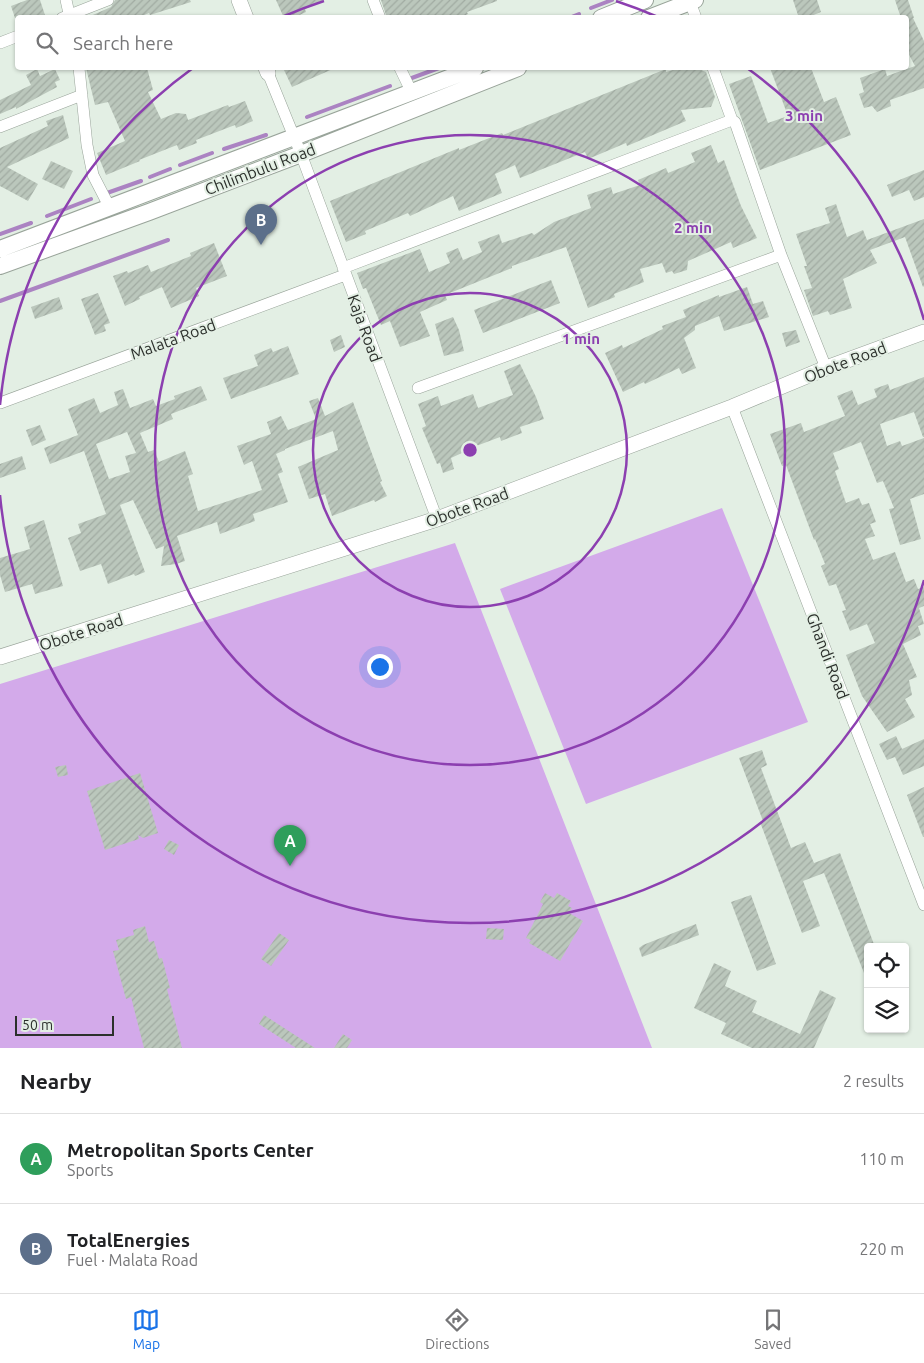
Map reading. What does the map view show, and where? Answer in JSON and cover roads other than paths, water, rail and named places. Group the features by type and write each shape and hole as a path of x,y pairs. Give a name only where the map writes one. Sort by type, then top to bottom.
{"main road":[{"path":"608,15 645,0"},
{"path":"657,15 693,1"},
{"name":"Chilimbulu Road","path":"0,249 470,70"},
{"name":"Chilimbulu Road","path":"0,266 301,154 513,70"}],"street":[{"path":"66,0 67,15"},
{"path":"72,15 108,0"},
{"path":"239,0 245,15"},
{"path":"373,0 379,15"},
{"path":"693,1 695,15"},
{"path":"0,43 15,37"},
{"path":"79,70 87,145 94,175 110,208"},
{"name":"Kaja Road","path":"267,70 301,154 437,519"},
{"path":"401,70 412,93"},
{"path":"714,70 732,120 735,122 781,254 826,368"},
{"path":"0,127 82,95"},
{"name":"Malata Road","path":"0,403 344,272 732,120"},
{"path":"418,388 781,254"},
{"name":"Obote Road","path":"0,657 437,519 732,407 826,368 924,332"},
{"name":"Ghandi Road","path":"732,407 924,904"}],"waterway":[{"path":"591,8 612,0"},
{"path":"409,79 434,70"},
{"path":"307,117 390,86"},
{"path":"224,149 266,135"},
{"path":"180,165 212,153"},
{"path":"150,177 170,169"},
{"path":"107,193 141,181"},
{"path":"47,216 91,199"},
{"path":"0,234 31,223"},
{"path":"0,301 168,240"}],"place":[{"name":"TotalEnergies","path":"261,245"},
{"name":"Metropolitan Sports Center","path":"290,866"}]}
